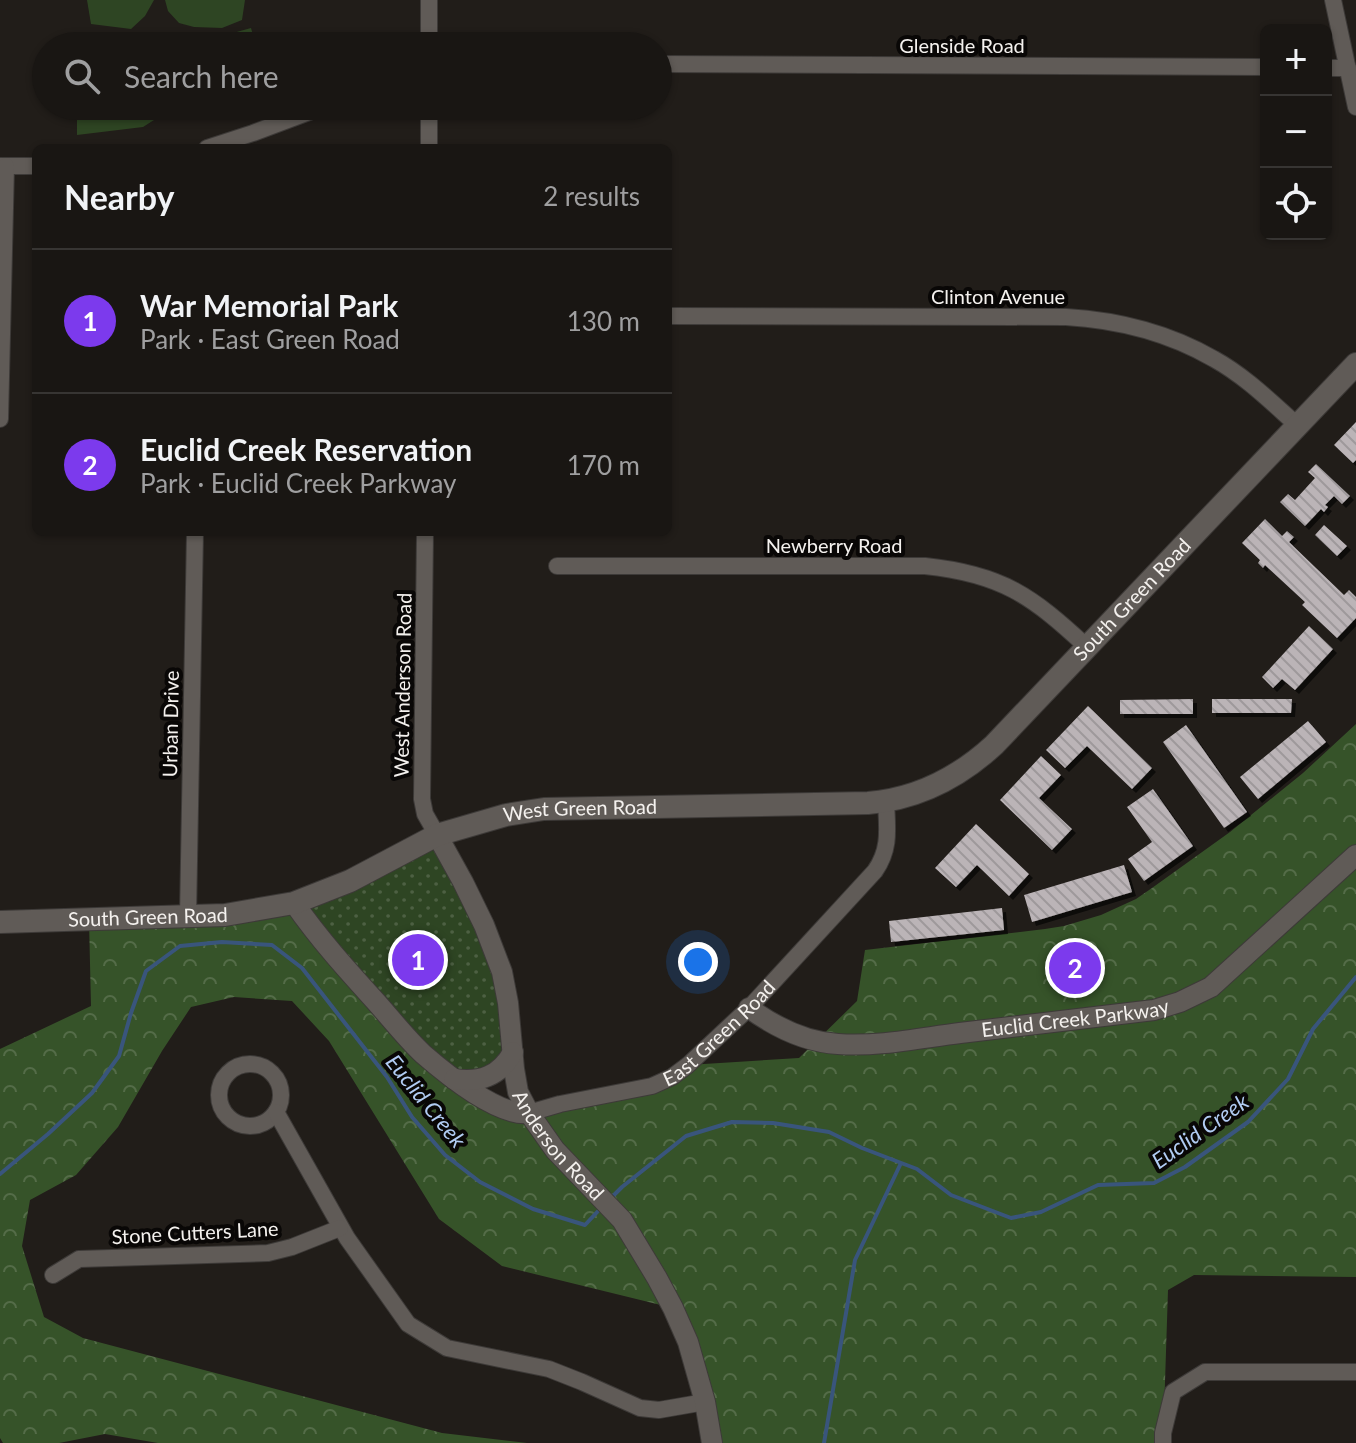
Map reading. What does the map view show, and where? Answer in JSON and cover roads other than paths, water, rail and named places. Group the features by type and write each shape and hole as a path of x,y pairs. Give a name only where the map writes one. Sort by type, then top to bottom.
{"main road":[{"name":"South Green Road","path":"886,801 901,799 938,785 978,761 1356,364"},
{"name":"West Green Road","path":"294,903 350,881 437,835 506,815 544,809 886,801"},
{"name":"South Green Road","path":"0,922 225,915 294,903"}],"street":[{"path":"429,0 429,32"},
{"path":"1333,0 1356,107"},
{"name":"Glenside Road","path":"672,64 1260,67"},
{"path":"1332,68 1348,68"},
{"path":"218,144 286,120"},
{"path":"429,120 429,144"},
{"path":"0,419 3,166 32,166"},
{"name":"Clinton Avenue","path":"672,316 1095,319 1168,338 1216,360 1297,425"},
{"name":"Urban Drive","path":"188,916 195,536"},
{"name":"West Anderson Road","path":"425,536 422,799 425,814 437,835"},
{"name":"Newberry Road","path":"557,566 949,568 995,580 1018,591 1049,612 1087,647"},
{"name":"East Green Road","path":"529,1113 652,1086 688,1065 749,1008 881,862 887,844 886,801"},
{"name":"Anderson Road","path":"437,835 492,943 502,972 518,1092 555,1150 622,1220 673,1308 696,1368 712,1443"},
{"name":"Euclid Creek Parkway","path":"749,1008 771,1024 790,1032 838,1044 888,1042 1154,1010 1211,987 1356,855"},
{"path":"294,903 327,948 422,1052 454,1079 511,1113 529,1113"},
{"path":"454,1079 480,1078 500,1071 513,1052"},
{"path":"276,1112 340,1228 408,1324 447,1348 549,1369 640,1408 659,1410 705,1402"},
{"name":"Stone Cutters Lane","path":"53,1275 79,1259 268,1253 340,1228"},
{"path":"1163,1443 1173,1392 1205,1372 1356,1372"}],"waterway":[{"name":"Euclid Creek","path":"0,1174 92,1093 119,1056 146,971 180,946 222,942 272,945 302,968 387,1077 412,1117 445,1155 480,1182 533,1209 585,1225 600,1209"},
{"name":"Euclid Creek","path":"609,1200 686,1136 732,1122 773,1123 829,1132 917,1169 951,1195 1011,1218 1041,1212 1098,1185 1154,1183 1185,1167 1248,1122 1288,1079 1313,1029 1356,977"},
{"path":"824,1443 855,1260 901,1163"}],"place":[{"name":"War Memorial Park","path":"418,960"},
{"name":"Euclid Creek Reservation","path":"1075,968"}]}
